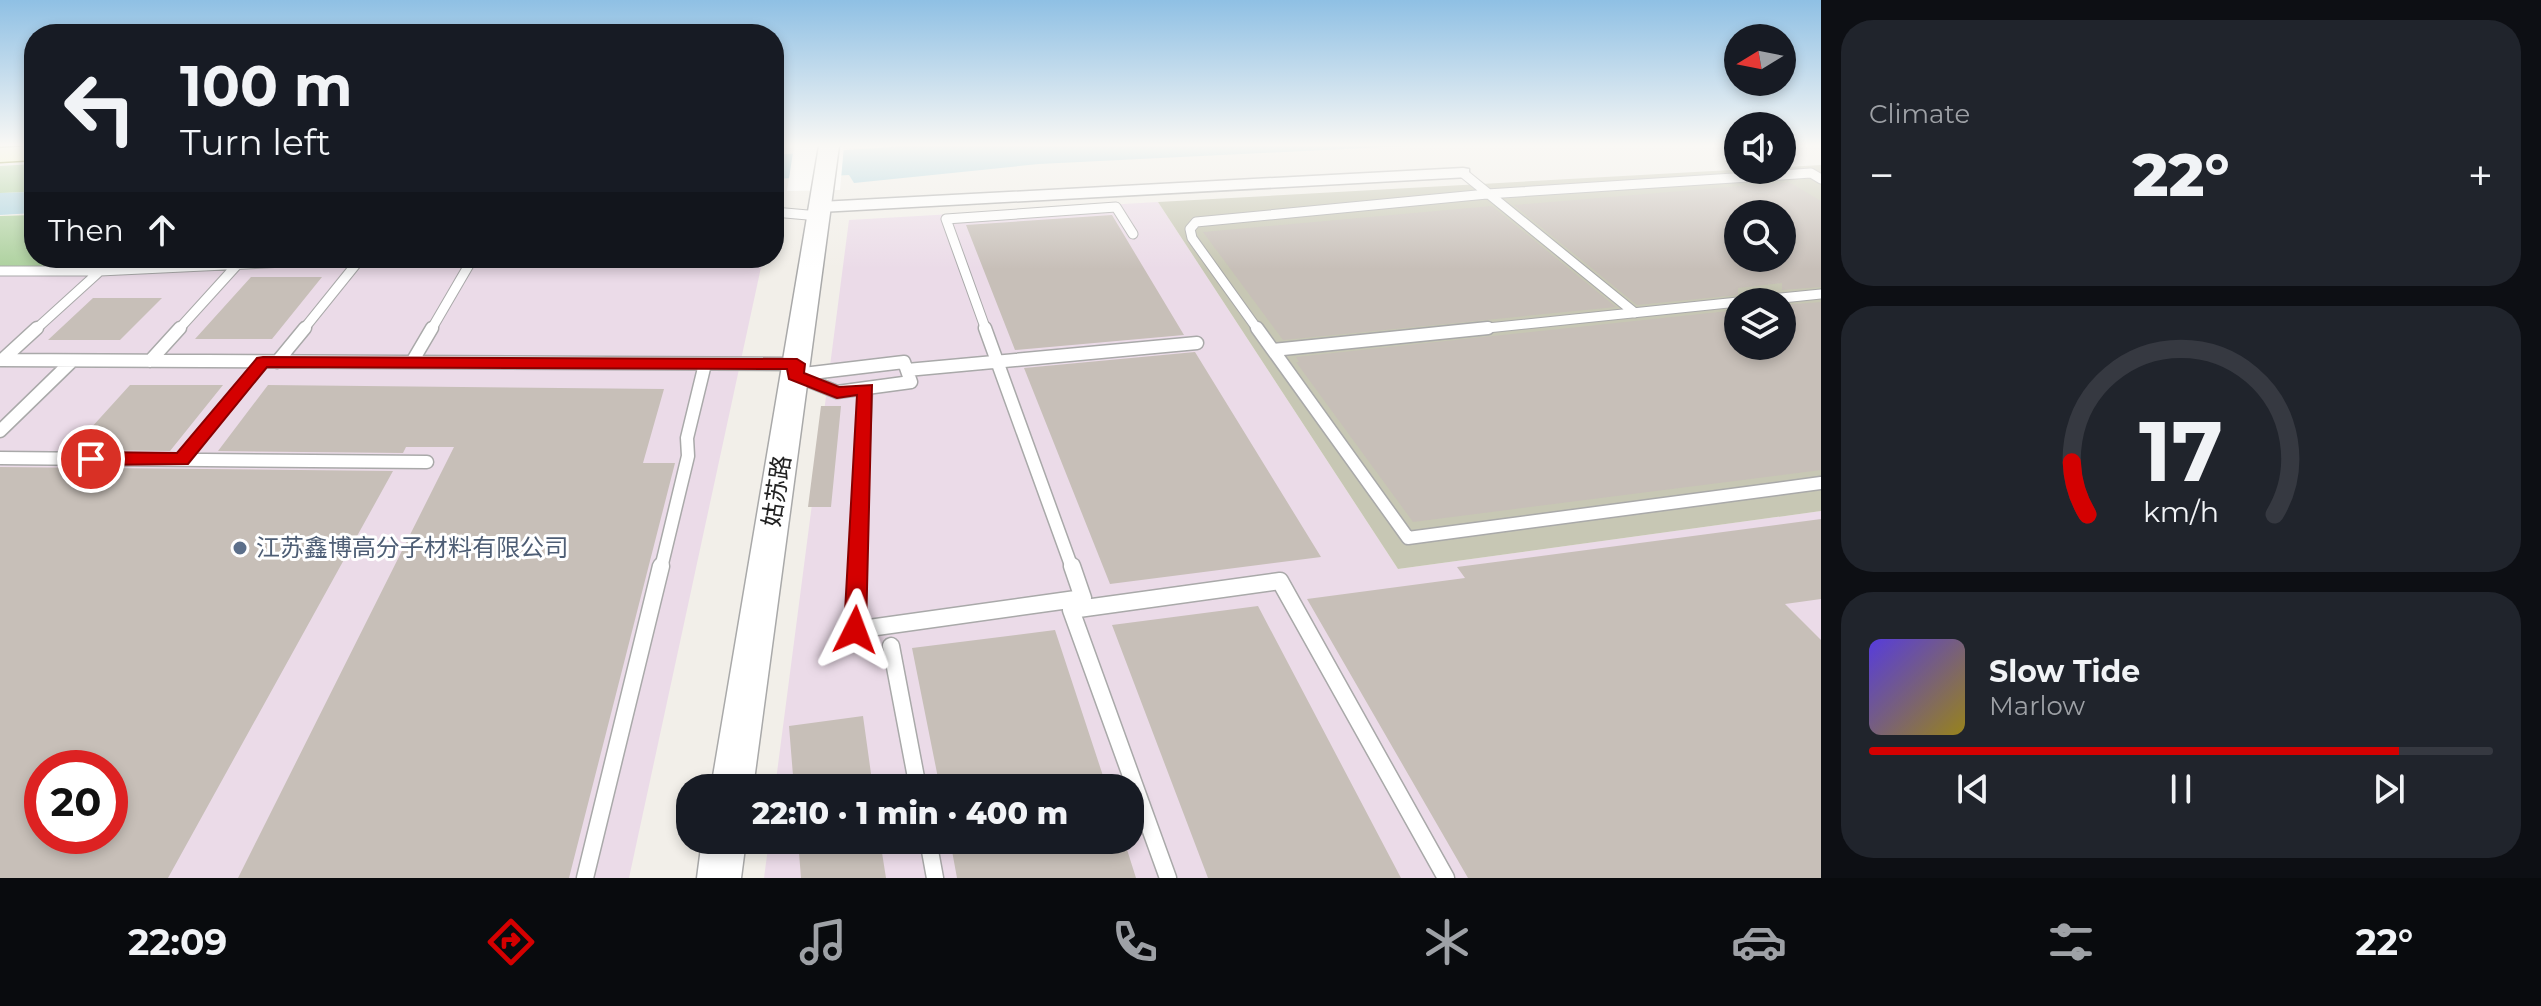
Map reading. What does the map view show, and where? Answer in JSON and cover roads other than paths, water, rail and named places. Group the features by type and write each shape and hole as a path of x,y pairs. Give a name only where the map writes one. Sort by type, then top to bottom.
{"street":[{"name":"姑苏路","path":"734,774 824,187"},
{"path":"821,206 1191,187"},
{"path":"719,878 722,854"}],"lane":[{"path":"1479,187 1635,313"},
{"path":"1595,187 1487,194 1196,222 1190,229 1192,238 1408,538 1821,483"},
{"path":"784,211 821,206"},
{"path":"866,389 855,630 1083,598 946,219 1116,207 1133,234"},
{"path":"1,272 168,268"},
{"path":"150,361 234,268"},
{"path":"277,362 353,268"},
{"path":"412,362 467,268"},
{"path":"1,360 100,271"},
{"path":"1796,296 1821,294"},
{"path":"1273,350 1724,304"},
{"path":"907,370 1197,343"},
{"path":"1,360 705,364 796,370 904,362 911,382 837,392 796,370"},
{"path":"0,431 72,361"},
{"path":"182,459 263,362"},
{"path":"585,878 688,456 687,438 705,364"},
{"path":"0,458 427,462"},
{"path":"1168,878 1071,610 1280,581 1446,878"},
{"path":"891,646 915,774"},
{"path":"931,854 935,878"}],"water":[{"path":"24,192 24,214 0,215 0,193"}],"place":[{"name":"江苏鑫博高分子材料有限公司","path":"240,548"}]}
